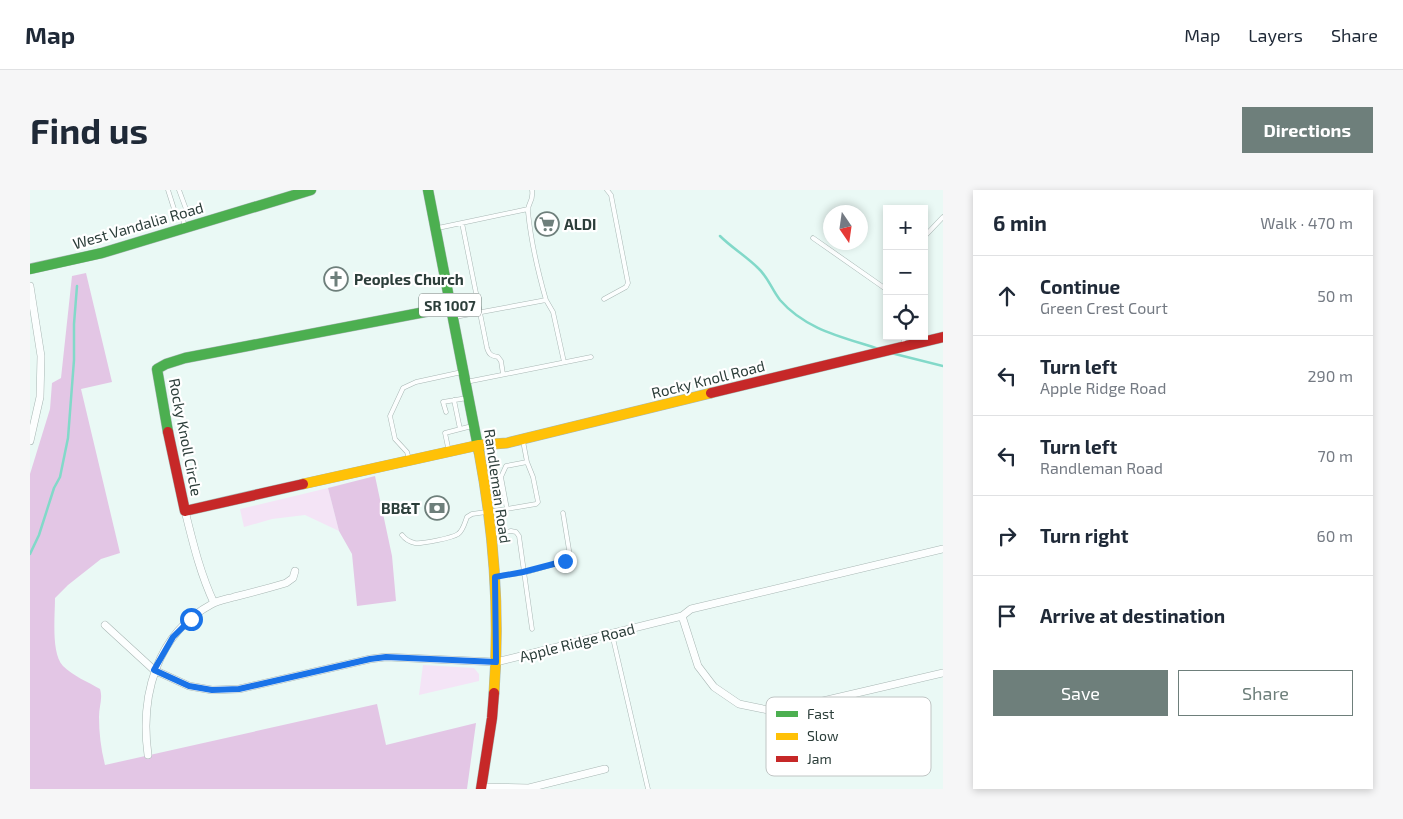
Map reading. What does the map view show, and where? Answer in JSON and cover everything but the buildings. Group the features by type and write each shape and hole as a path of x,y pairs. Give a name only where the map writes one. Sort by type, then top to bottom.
{"street":[{"name":"West Vandalia Road","path":"30,269 102,253 184,224 311,190"},
{"name":"Randleman Road","path":"428,190 479,445 489,511 495,577 496,662 492,718 482,788"},
{"path":"30,286 41,356 40,397 30,441"},
{"name":"Rocky Knoll Circle","path":"452,312 185,358 166,364 157,369 168,432 185,511 479,445"},
{"name":"Rocky Knoll Road","path":"479,445 507,443 903,341 943,337"},
{"path":"185,511 196,557 214,603"},
{"name":"Apple Ridge Road","path":"105,625 154,670 189,686 212,690 239,689 386,657 496,662 682,616 691,609 943,549"},
{"path":"148,755 145,732 146,706 154,670 173,637 191,619 214,603 286,583 293,578 295,571"},
{"path":"682,616 698,666 714,687 739,704 766,710"},
{"path":"840,697 943,673"},
{"path":"482,788 528,788 605,769"}],"lane":[{"path":"168,190 175,212 184,224"},
{"path":"180,190 186,209 184,224"},
{"path":"532,190 533,198 528,209 540,281 546,300 553,312 564,362"},
{"path":"604,299 626,287 628,283 611,195 607,190"},
{"path":"435,229 528,209"},
{"path":"928,233 943,217"},
{"path":"462,223 488,354 498,357 501,361 503,374"},
{"path":"813,238 883,287"},
{"path":"452,312 480,312 546,300"},
{"path":"466,382 591,357"},
{"path":"409,461 407,452 395,439 390,416 402,388 416,382 464,371"},
{"path":"446,412 443,402 469,398"},
{"path":"454,400 460,429"},
{"path":"449,452 445,433 475,425"},
{"path":"449,426 449,432"},
{"path":"402,535 413,543 453,536 459,534 462,530 467,517 489,511 536,504 538,502 533,477 526,462 523,439"},
{"path":"507,509 502,477 504,469 506,466 526,462"},
{"path":"495,577 565,561 570,556 563,513"},
{"path":"491,534 511,531 516,532 519,536 532,629"},
{"path":"612,634 648,789"}],"shaded area":[{"path":"86,273 112,382 81,389 120,553 101,559 68,585 55,598 54,634 57,653 63,666 76,676 100,689 99,729 105,765 377,704 386,745 476,723 467,789 30,789 30,474 50,409 52,383 61,378 72,276"},
{"path":"375,476 392,556 396,601 357,606 352,554 339,531 328,488"},
{"path":"328,488 339,531 305,515 272,519 244,527 240,509"},
{"path":"423,665 474,668 479,674 479,681 419,695"}],"waterway":[{"path":"720,236 765,275 780,300 801,319 813,326 879,349"},
{"path":"30,554 39,535 54,488 60,477 68,438 77,286"},
{"path":"891,353 943,366"}],"traffic: fast":[{"path":"30,269 102,253 311,190"},
{"path":"428,190 479,452"},
{"path":"168,432 157,369 166,364 185,358 451,307"}],"traffic: slow":[{"path":"303,484 479,445 507,443 711,393"},
{"path":"479,452 489,512 496,602 494,693"}],"traffic: jam":[{"path":"711,393 943,337"},
{"path":"168,432 185,511 303,484"},
{"path":"481,789 494,693"}],"place":[{"name":"ALDI","path":"547,224"},
{"name":"Peoples Church","path":"336,279"},
{"name":"BB&T","path":"437,508"}],"route":[{"path":"191,619 173,637 154,670 189,686 212,690 239,689 386,657 496,662 495,577 565,561"}]}
